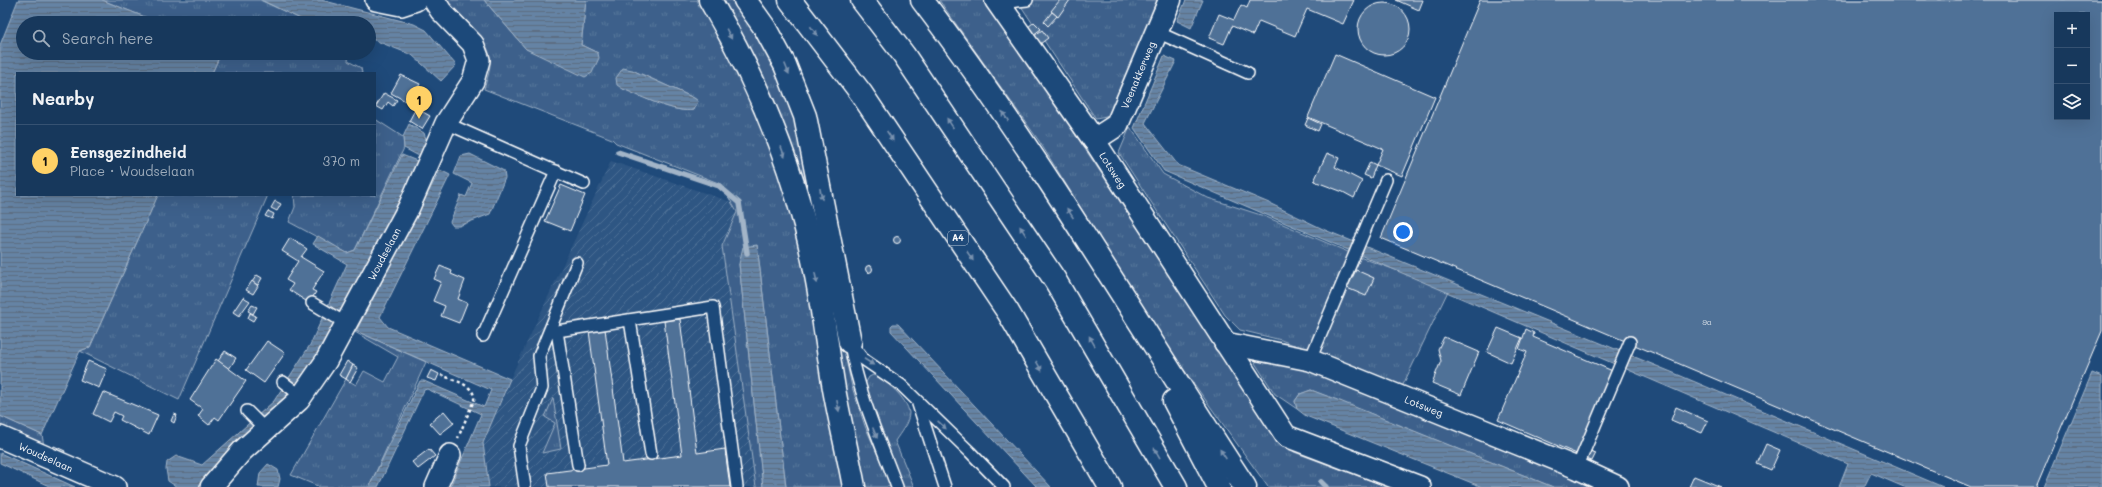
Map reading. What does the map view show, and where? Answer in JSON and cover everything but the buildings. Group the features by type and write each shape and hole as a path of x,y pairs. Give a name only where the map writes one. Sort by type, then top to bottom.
{"main road":[{"path":"710,0 754,82 784,157 795,191 805,226 819,294 834,389 854,487"},
{"path":"745,0 765,28 785,65 805,116 850,342"},
{"name":"A4","path":"790,0 861,93 1008,312 1110,487"},
{"path":"862,0 904,55 1056,280 1176,487"},
{"path":"922,0 994,100 1092,246 1245,487"},
{"name":"Veenakkerweg","path":"1094,140 1117,125 1170,0"},
{"name":"Lotsweg","path":"998,2 1094,140"},
{"path":"1092,246 1219,487"}],"street":[{"path":"376,0 401,5 416,0"},
{"name":"Woudselaan","path":"211,487 264,427 299,395 326,361 343,322 409,207 446,123 473,81 479,60 473,44 441,11 434,0"},
{"name":"Lotsweg","path":"1094,140 1286,436 1420,487"},
{"name":"Lotsweg","path":"1225,343 1310,360 1576,468 1618,487"},
{"name":"Woudselaan","path":"0,436 115,487"},
{"path":"436,487 450,455"}],"lane":[{"path":"998,2 1028,0"},
{"path":"1157,32 1248,73"},
{"path":"446,123 584,184"},
{"path":"482,336 556,171"},
{"path":"1310,360 1354,259 1386,180"},
{"path":"525,487 519,446 542,388 539,356 577,264"},
{"path":"312,303 343,322"},
{"path":"578,465 558,331 713,307 737,487"},
{"path":"630,320 651,454"},
{"path":"850,342 863,359 894,378 1004,487"},
{"path":"850,342 854,366 867,414 897,487"},
{"path":"1576,468 1629,343"},
{"path":"283,382 299,395"},
{"path":"917,402 945,487"},
{"path":"247,411 264,427"}],"path":[{"path":"441,375 472,389 475,394 470,410 450,455"}],"shaded area":[{"path":"18,0 102,0 142,16 16,16 16,60 218,60 212,72 16,72 16,196 158,196 90,347 80,351 42,435 0,416 0,45"},
{"path":"261,0 321,0 414,24 426,30 456,65 441,81 412,55 376,41 376,16 294,16"},
{"path":"484,0 586,0 581,45 598,53 599,58 592,73 585,77 526,49"},
{"path":"1186,0 1203,0 1191,28 1177,21"},
{"path":"1164,56 1176,61 1145,123 1178,165 1269,203 1325,230 1681,376 1943,487 1904,487 1871,473 1864,487 1839,487 1848,464 1164,171 1134,128"},
{"path":"623,68 632,70 694,98 698,101 694,110 686,111 668,107 623,89 617,85 616,78"},
{"path":"409,124 424,133 427,142 419,156 404,148 403,137"},
{"path":"470,154 504,171 505,178 490,214 459,226 453,226 450,222 461,195 466,197 472,183 454,174 461,156"},
{"path":"402,155 422,163 304,384 201,487 177,487 168,481 166,469 167,462 176,456 202,465 274,401 310,345 347,264 313,244 318,236 347,253 355,250"},
{"path":"611,161 734,203 780,487 460,487"},
{"path":"440,170 450,175 380,317 388,327 510,379 483,443 489,487 450,487 481,414 427,389 424,390 378,487 369,487 420,381 424,381 484,407 491,390 356,331"},
{"path":"757,245 786,487 763,487 739,264 743,247"},
{"path":"893,324 898,324 1051,487 1037,487 891,331 891,326"},
{"path":"2092,373 2102,377 2102,487 2044,487"},
{"path":"1311,390 1553,487 1482,487 1306,416 1297,409 1295,401 1300,394"},
{"path":"0,453 75,487 51,487 0,463"},
{"path":"268,464 278,470 280,479 278,487 258,487 260,473"}],"green space":[{"path":"102,0 260,0 294,16 142,16"},
{"path":"446,0 484,0 526,49 543,56 598,53 581,45 586,0 702,0 755,88 790,195 844,487 786,487 757,245 739,264 763,487 756,487 722,246 737,212 721,184 616,143 612,139 484,89 490,66 490,58 485,43 465,19","holes":["632,70 698,101 694,110 687,111 658,104 623,89"]},
{"path":"717,0 732,0 738,6 784,81 796,104 852,387 865,426 892,487 859,487 816,249"},
{"path":"939,0 986,0 1276,436 1294,452 1388,487 1268,487 1169,349 1039,141"},
{"path":"1017,0 1160,0 1114,108 1106,117 1096,119"},
{"path":"218,60 348,60 361,68 362,72 212,72"},
{"path":"376,120 403,137 404,148 355,250 347,253 289,222 295,207 294,196 376,196"},
{"path":"1130,127 1163,174 1208,198 1264,216 1362,258 1449,289 1402,387 1281,340 1240,330 1225,315 1119,153"},
{"path":"158,196 268,196 179,400 80,351 90,347"},
{"path":"356,331 426,362 369,487 320,487 291,475 346,379 356,385 364,371 385,382 398,357 355,332"},
{"path":"1261,357 1288,361 1526,455 1594,487 1553,487 1311,390 1300,394 1295,401 1297,409 1275,394 1255,363"},
{"path":"873,375 884,381 895,390 908,408 908,420 895,441 914,487 903,487 874,413 865,384 869,377"},
{"path":"553,398 561,449 542,453 555,423 545,417"},
{"path":"0,416 42,435 45,452 0,431"}],"waterway":[{"path":"618,152 719,186 739,203 747,253"},
{"path":"1321,482 1326,487"}],"place":[{"name":"Eensgezindheid","path":"419,119"}]}
